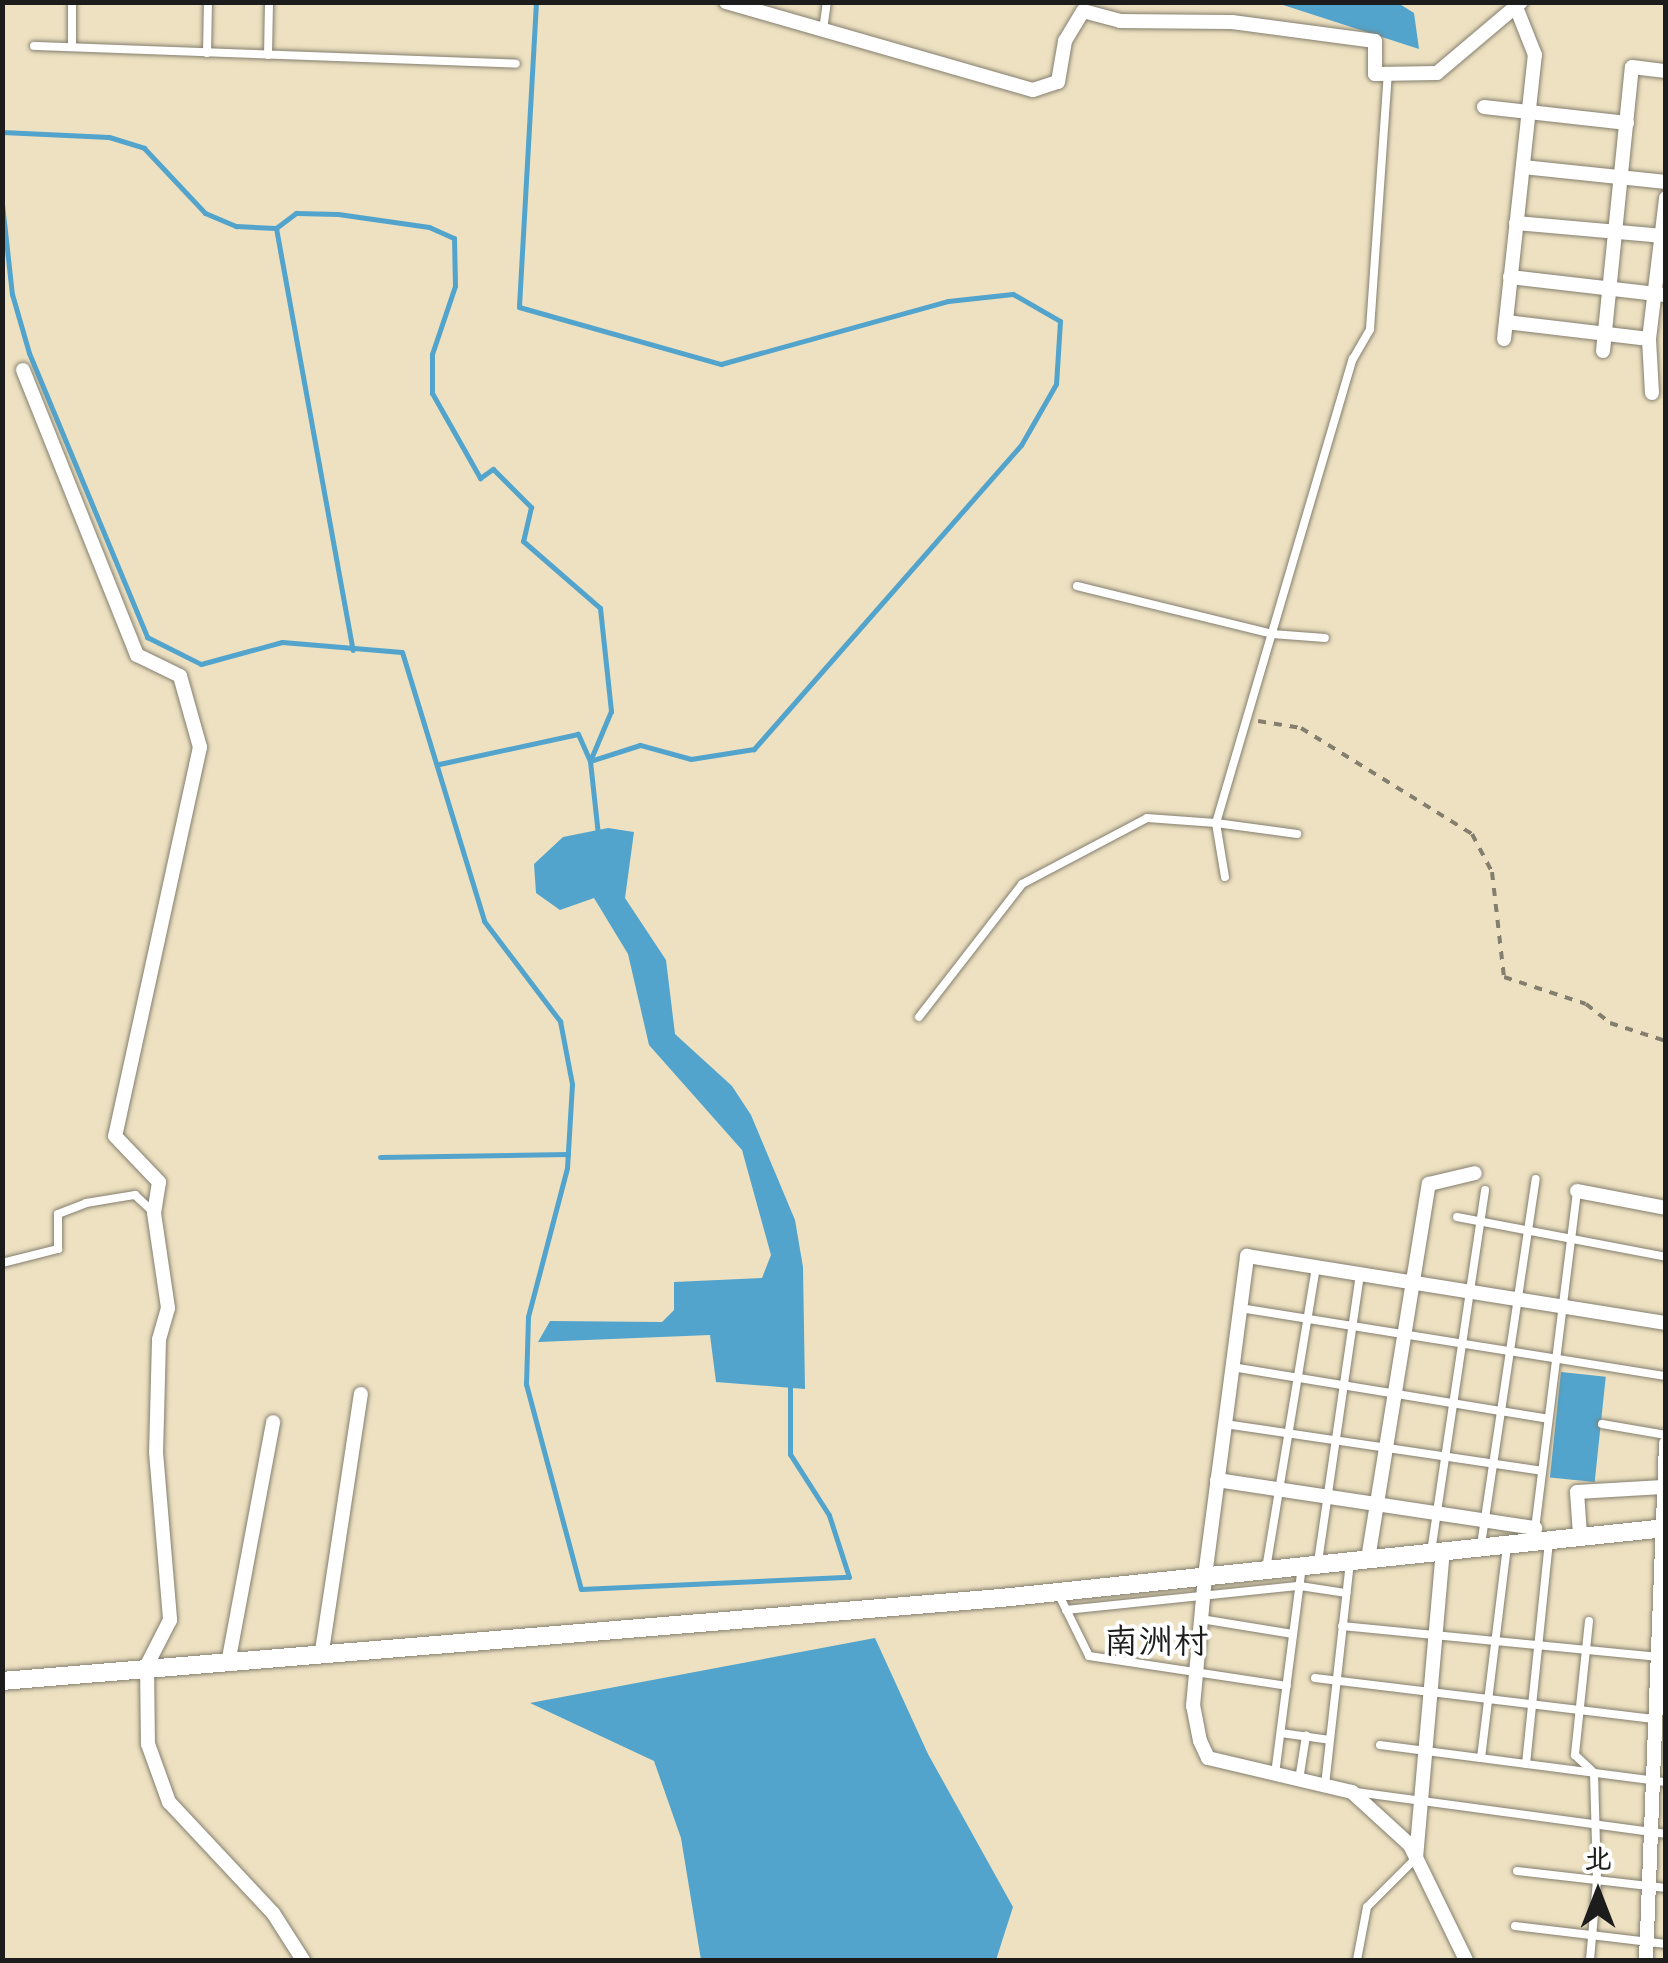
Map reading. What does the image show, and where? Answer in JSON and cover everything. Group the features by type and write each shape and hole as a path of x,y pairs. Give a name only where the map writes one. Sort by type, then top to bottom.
{"street":[{"path":"726,2 786,14 822,35 1033,90 1058,82 1065,41 1084,11 1120,21 1232,22 1375,41 1375,74 1388,74 1436,73 1516,5 1535,55 1504,339"},
{"path":"1603,351 1632,67 1666,70"},
{"path":"1484,107 1626,122"},
{"path":"1522,168 1666,182"},
{"path":"1652,393 1649,339 1662,295 1666,198"},
{"path":"1516,223 1664,238"},
{"path":"1510,277 1662,295"},
{"path":"1506,322 1649,339"},
{"path":"23,370 138,655 180,676 200,746 115,1136 158,1182 154,1213 168,1308 158,1340 156,1452 170,1620 147,1665 148,1744 169,1802 273,1913 303,1960"},
{"path":"1359,1560 1377,1504 1429,1184 1476,1173"},
{"path":"1577,1191 1666,1208"},
{"path":"1466,1960 1416,1858 1352,1792 1208,1758 1193,1706 1204,1586 1247,1256 1666,1323"},
{"path":"322,1651 361,1394"},
{"path":"229,1658 272,1422"},
{"path":"1646,1960 1649,1886 1658,1833 1654,1719 1666,1443"},
{"path":"1217,1480 1485,1521 1539,1537"},
{"path":"1580,1535 1578,1492 1663,1487"},
{"path":"2,1680 229,1658 1057,1592 1204,1586 1266,1570 1539,1537 1663,1528"},
{"path":"1416,1858 1436,1636 1437,1552"}],"lane":[{"path":"72,2 72,48"},
{"path":"207,53 208,2"},
{"path":"268,55 269,2"},
{"path":"822,35 827,2"},
{"path":"34,46 516,64"},
{"path":"1225,877 1216,823 1353,358 1370,330 1388,74"},
{"path":"1077,586 1272,634 1325,638"},
{"path":"919,1017 1022,884 1147,818 1296,834"},
{"path":"1481,1547 1536,1179"},
{"path":"1437,1552 1436,1514 1485,1190"},
{"path":"1526,1764 1538,1646 1542,1471 1577,1191"},
{"path":"2,1263 58,1250 58,1214 98,1198 134,1195 154,1213"},
{"path":"1458,1217 1666,1256"},
{"path":"1266,1570 1316,1268"},
{"path":"1275,1776 1300,1586 1310,1565 1328,1497 1360,1274"},
{"path":"1240,1308 1666,1376"},
{"path":"1232,1366 1548,1419"},
{"path":"1225,1424 1542,1471"},
{"path":"1602,1424 1666,1434"},
{"path":"1482,1758 1506,1544"},
{"path":"1325,1786 1346,1593 1359,1560"},
{"path":"1066,1610 1204,1586 1300,1586 1346,1593"},
{"path":"1057,1592 1089,1656 1287,1686"},
{"path":"1201,1619 1294,1634"},
{"path":"1589,1620 1575,1756 1594,1773 1598,1880 1590,1960"},
{"path":"1342,1626 1656,1657"},
{"path":"1315,1678 1654,1719"},
{"path":"1280,1733 1330,1740"},
{"path":"1299,1780 1306,1736"},
{"path":"1380,1745 1659,1781"},
{"path":"1352,1792 1658,1833"},
{"path":"1357,1960 1366,1908 1416,1858"},
{"path":"1517,1871 1666,1888"},
{"path":"1514,1926 1666,1944"}],"path":[{"path":"1247,719 1301,728 1472,834 1492,872 1504,977 1586,1004 1610,1023 1666,1041"}],"water":[{"path":"1277,3 1398,3 1414,13 1419,49"},
{"path":"608,828 634,832 625,898 666,960 675,1034 732,1086 751,1115 795,1220 803,1267 805,1389 716,1382 710,1335 538,1342 550,1321 662,1322 674,1310 674,1282 762,1278 771,1255 742,1150 649,1045 628,954 594,898 560,910 536,893 534,864 563,837"},
{"path":"1561,1372 1606,1377 1595,1482 1550,1477"},
{"path":"875,1638 928,1754 1013,1907 996,1960 701,1960 681,1838 654,1761 530,1703"}],"waterway":[{"path":"536,2 519,307 721,364 948,301 1013,294 1060,321 1056,384 1021,445 754,749 691,759 640,745 590,761 598,835"},
{"path":"2,132 109,137 144,148 205,213 236,226 276,228 296,213 338,214 429,227 454,238 455,286 432,354 432,393 480,478 493,469 531,507 523,541 600,608 611,711 590,761 578,734 439,764"},
{"path":"2,204 12,294 29,353 147,637 201,664 282,642 402,652 484,921 560,1021 572,1084 567,1168 528,1317 526,1384 581,1589 849,1577 829,1515 790,1454 790,1384"},
{"path":"276,228 353,650"},
{"path":"380,1157 568,1154"}],"district":[{"name":"南洲村","path":"1156,1646"}]}
